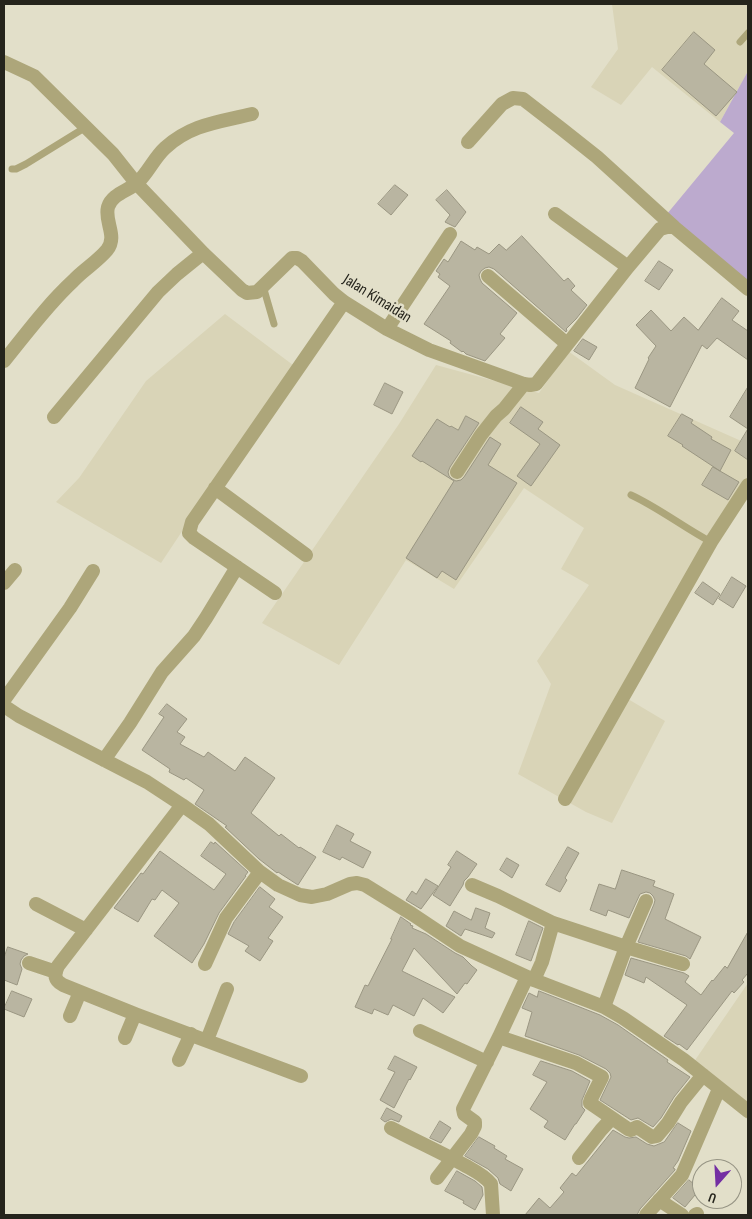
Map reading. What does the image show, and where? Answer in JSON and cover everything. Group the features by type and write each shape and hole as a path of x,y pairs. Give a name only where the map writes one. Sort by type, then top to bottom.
{"street":[{"path":"4,62 34,76 114,154 136,183 203,253 242,290 247,293 257,292 263,286"},
{"path":"468,142 502,104 513,98 523,100 590,152 674,227 748,289"},
{"path":"4,361 37,319 72,281 107,250 111,242 108,208 112,200 136,183 164,149 181,134 200,126 252,114"},
{"path":"555,214 628,266"},
{"path":"457,472 496,416 524,384 536,384 628,266 660,229 674,227"},
{"path":"387,329 450,234"},
{"path":"54,417 158,292 203,253"},
{"name":"Jalan Kimaidan","path":"263,286 292,258 297,258 344,302 387,329 429,350 524,384"},
{"path":"488,276 567,344"},
{"path":"275,593 189,533 192,522 344,302"},
{"path":"565,799 711,542 748,485"},
{"path":"215,488 306,555"},
{"path":"104,760 162,672 194,636 237,567"},
{"path":"4,583 15,570"},
{"path":"4,700 70,608 93,571"},
{"path":"4,706 19,716 147,782 209,824 260,872 278,885 300,895 312,897 327,894 350,884 365,885 460,946 531,978 604,1007 623,1018 684,1060 748,1111"},
{"path":"182,805 58,966 56,978 63,985 80,992 301,1076"},
{"path":"205,964 226,918 260,872"},
{"path":"472,885 553,923 683,964"},
{"path":"604,1007 626,947 646,901"},
{"path":"36,904 86,930"},
{"path":"437,1178 476,1126 475,1122 464,1114 463,1109 499,1037 531,978 542,962 553,923"},
{"path":"30,963 56,972"},
{"path":"206,1040 228,989"},
{"path":"70,1016 80,992"},
{"path":"125,1038 135,1014"},
{"path":"420,1031 487,1062"},
{"path":"179,1060 191,1034"},
{"path":"499,1037 576,1063 602,1077 590,1102 628,1129 631,1130 636,1127 652,1137 657,1136 668,1123 681,1102 703,1076"},
{"path":"646,1215 682,1175 719,1089"},
{"path":"579,1158 612,1118"},
{"path":"391,1128 452,1158 490,1182 492,1184 493,1215"},
{"path":"659,1200 682,1215"}],"lane":[{"path":"740,42 748,33"},
{"path":"12,169 26,164 86,127"},
{"path":"263,286 274,324"},
{"path":"631,495 646,502 711,542"}],"shaded area":[{"path":"612,4 748,4 748,71 720,122 652,67 621,105 591,87 618,49"},
{"path":"748,71 748,294 662,220 734,133 720,122"},
{"path":"225,314 297,368 240,444 161,563 56,502 79,478 146,381"},
{"path":"568,351 615,385 748,444 748,485 628,699 665,721 612,823 586,812 518,774 551,684 537,661 589,585 561,569 584,528 524,488 454,589 406,560 339,665 262,623 399,424 436,365 539,393"},
{"path":"748,983 748,1120 689,1069"}],"building":[{"path":"694,32 715,50 704,64 737,92 716,116 662,70"},
{"path":"395,185 408,195 391,215 378,204"},
{"path":"447,190 466,212 455,227 445,222 450,215 436,200"},
{"path":"522,236 564,281 568,278 575,286 571,290 587,305 566,329 566,332 494,269 489,267 481,271 479,275 482,283 517,313 500,334 505,338 485,361 462,352 450,343 451,341 424,324 450,286 438,277 440,274 436,271 444,259 448,262 461,241 475,250 477,247 489,254 499,244 506,250"},
{"path":"659,261 673,270 659,290 645,281"},
{"path":"722,298 739,311 732,320 748,331 748,360 717,338 707,349 702,345 670,407 635,388 648,358 656,346 636,325 651,310 671,331 684,317 698,330"},
{"path":"583,339 597,347 589,360 574,351"},
{"path":"385,383 403,392 392,414 374,405"},
{"path":"748,387 748,429 730,417"},
{"path":"521,407 543,422 538,429 560,445 531,486 517,476 540,444 510,423"},
{"path":"682,414 693,420 691,423 712,437 711,439 731,450 720,471 668,436"},
{"path":"466,416 479,423 450,467 449,476 456,481 461,480 490,437 501,444 488,465 517,483 456,580 442,571 437,578 406,558 454,481 412,456 437,419 458,430"},
{"path":"748,429 748,460 735,451"},
{"path":"713,467 739,482 728,500 702,485"},
{"path":"732,577 746,586 733,608 719,599"},
{"path":"703,582 720,594 713,605 695,593"},
{"path":"167,704 187,719 177,732 185,737 180,744 204,757 208,752 235,771 245,757 275,778 251,813 279,836 281,834 299,848 316,857 298,885 277,873 259,859 225,827 227,826 195,804 204,790 186,778 184,780 169,772 170,769 142,750 164,717 159,714"},
{"path":"337,825 354,834 350,841 371,852 363,868 342,857 340,860 323,852"},
{"path":"211,842 214,844 215,842 248,872 219,913 204,944 192,963 154,936 179,903 162,890 155,900 152,899 138,922 114,908 160,851 214,890 226,874 201,856"},
{"path":"568,847 579,853 565,878 567,880 560,892 546,885"},
{"path":"457,851 477,864 464,881 450,906 433,895 451,867 448,865"},
{"path":"507,858 519,865 512,878 500,870"},
{"path":"622,870 655,881 653,886 674,894 665,919 701,937 690,959 686,956 638,942 655,900 650,893 640,894 629,918 608,910 606,916 590,910 599,884 615,889"},
{"path":"426,879 438,886 421,909 406,900 412,891 416,894"},
{"path":"260,887 275,899 269,907 283,917 268,938 273,941 260,961 245,951 249,946 228,934 234,922"},
{"path":"476,908 490,913 485,928 495,933 492,938 465,929 461,936 446,926 454,911 471,920"},
{"path":"401,917 413,926 412,928 426,934 463,957 477,970 457,994 414,948 402,971 455,997 443,1013 423,998 414,1016 393,1005 388,1015 374,1009 372,1014 355,1007 365,985 368,986"},
{"path":"529,921 543,928 531,961 516,955"},
{"path":"748,932 748,973 742,980 744,982 734,993 732,991 687,1050 664,1036 687,1005 646,977 644,983 625,975 631,958 684,973 689,976 685,982 701,995 725,966 727,968"},
{"path":"8,947 28,954 21,960 22,969 17,985 4,980 4,958"},
{"path":"12,991 32,999 24,1017 4,1009"},
{"path":"539,991 600,1015 618,1025 690,1077 653,1127 638,1118 631,1120 600,1100 611,1077 606,1069 579,1055 525,1036 532,1012 522,1008 529,993 537,997"},
{"path":"395,1056 417,1067 394,1108 380,1100 395,1072 388,1069"},
{"path":"541,1061 572,1071 590,1081 582,1100 582,1107 585,1110 565,1140 544,1127 548,1121 530,1109 547,1082 533,1075"},
{"path":"387,1108 402,1116 399,1122 391,1119 385,1122 381,1119"},
{"path":"440,1121 451,1128 441,1143 430,1138"},
{"path":"678,1123 691,1131 673,1168 675,1170 640,1209 637,1215 525,1215 539,1198 550,1208 564,1192 560,1188 572,1173 576,1176 613,1130 625,1137 636,1137 654,1146 664,1142"},
{"path":"479,1137 495,1146 494,1148 507,1156 505,1159 523,1169 511,1191 500,1184 498,1178 488,1169 465,1156"},
{"path":"457,1171 482,1187 483,1195 475,1210 463,1203 464,1201 445,1191"},
{"path":"689,1180 692,1182 692,1199 685,1207 673,1198"}]}
